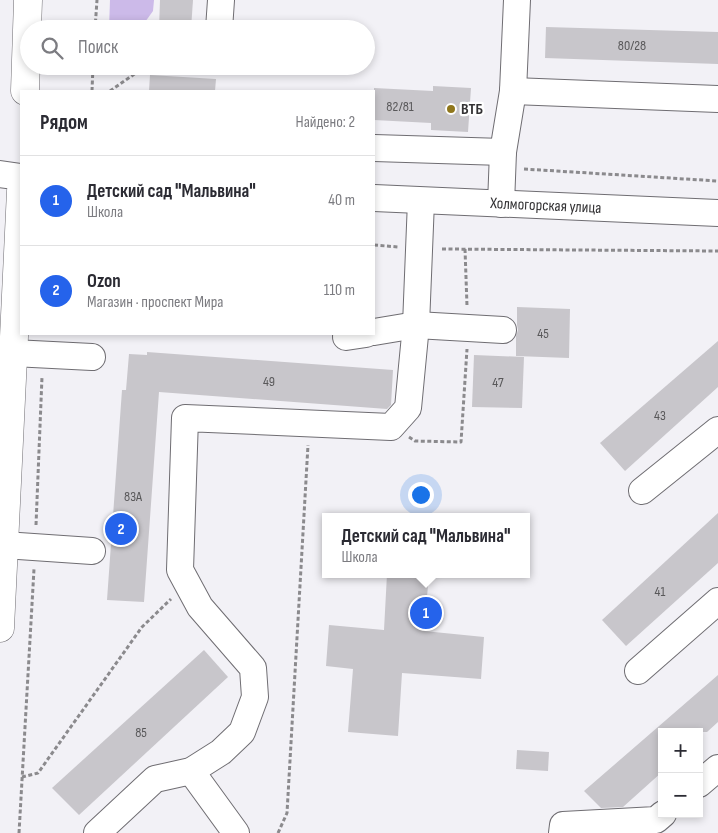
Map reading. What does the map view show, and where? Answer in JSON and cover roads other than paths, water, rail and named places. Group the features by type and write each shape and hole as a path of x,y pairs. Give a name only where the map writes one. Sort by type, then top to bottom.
{"main road":[{"path":"27,20 28,0"},
{"path":"25,90 26,75"},
{"path":"0,628 4,545 3,486 13,353 20,211"}],"street":[{"path":"220,20 221,0"},
{"path":"501,204 503,152 512,91 517,0"},
{"path":"512,91 718,99"},
{"path":"375,148 503,152"},
{"path":"0,174 20,177"},
{"name":"Холмогорская улица","path":"375,198 718,213"},
{"path":"97,833 155,779 191,771 222,752 242,732 255,697 253,668 200,607 180,570 185,418 391,427 408,408 416,325 421,201"},
{"path":"375,332 416,325 503,330"},
{"path":"13,353 92,357"},
{"path":"642,491 718,430"},
{"path":"4,545 92,551"},
{"path":"638,670 718,601"},
{"path":"703,781 718,768"},
{"path":"191,771 236,833"},
{"path":"562,833 562,825 656,820 658,818"}],"place":[{"name":"ВТБ","path":"451,109"},
{"name":"Ozon","path":"121,529"},
{"name":"Детский сад \"Мальвина\"","path":"426,613"}]}
